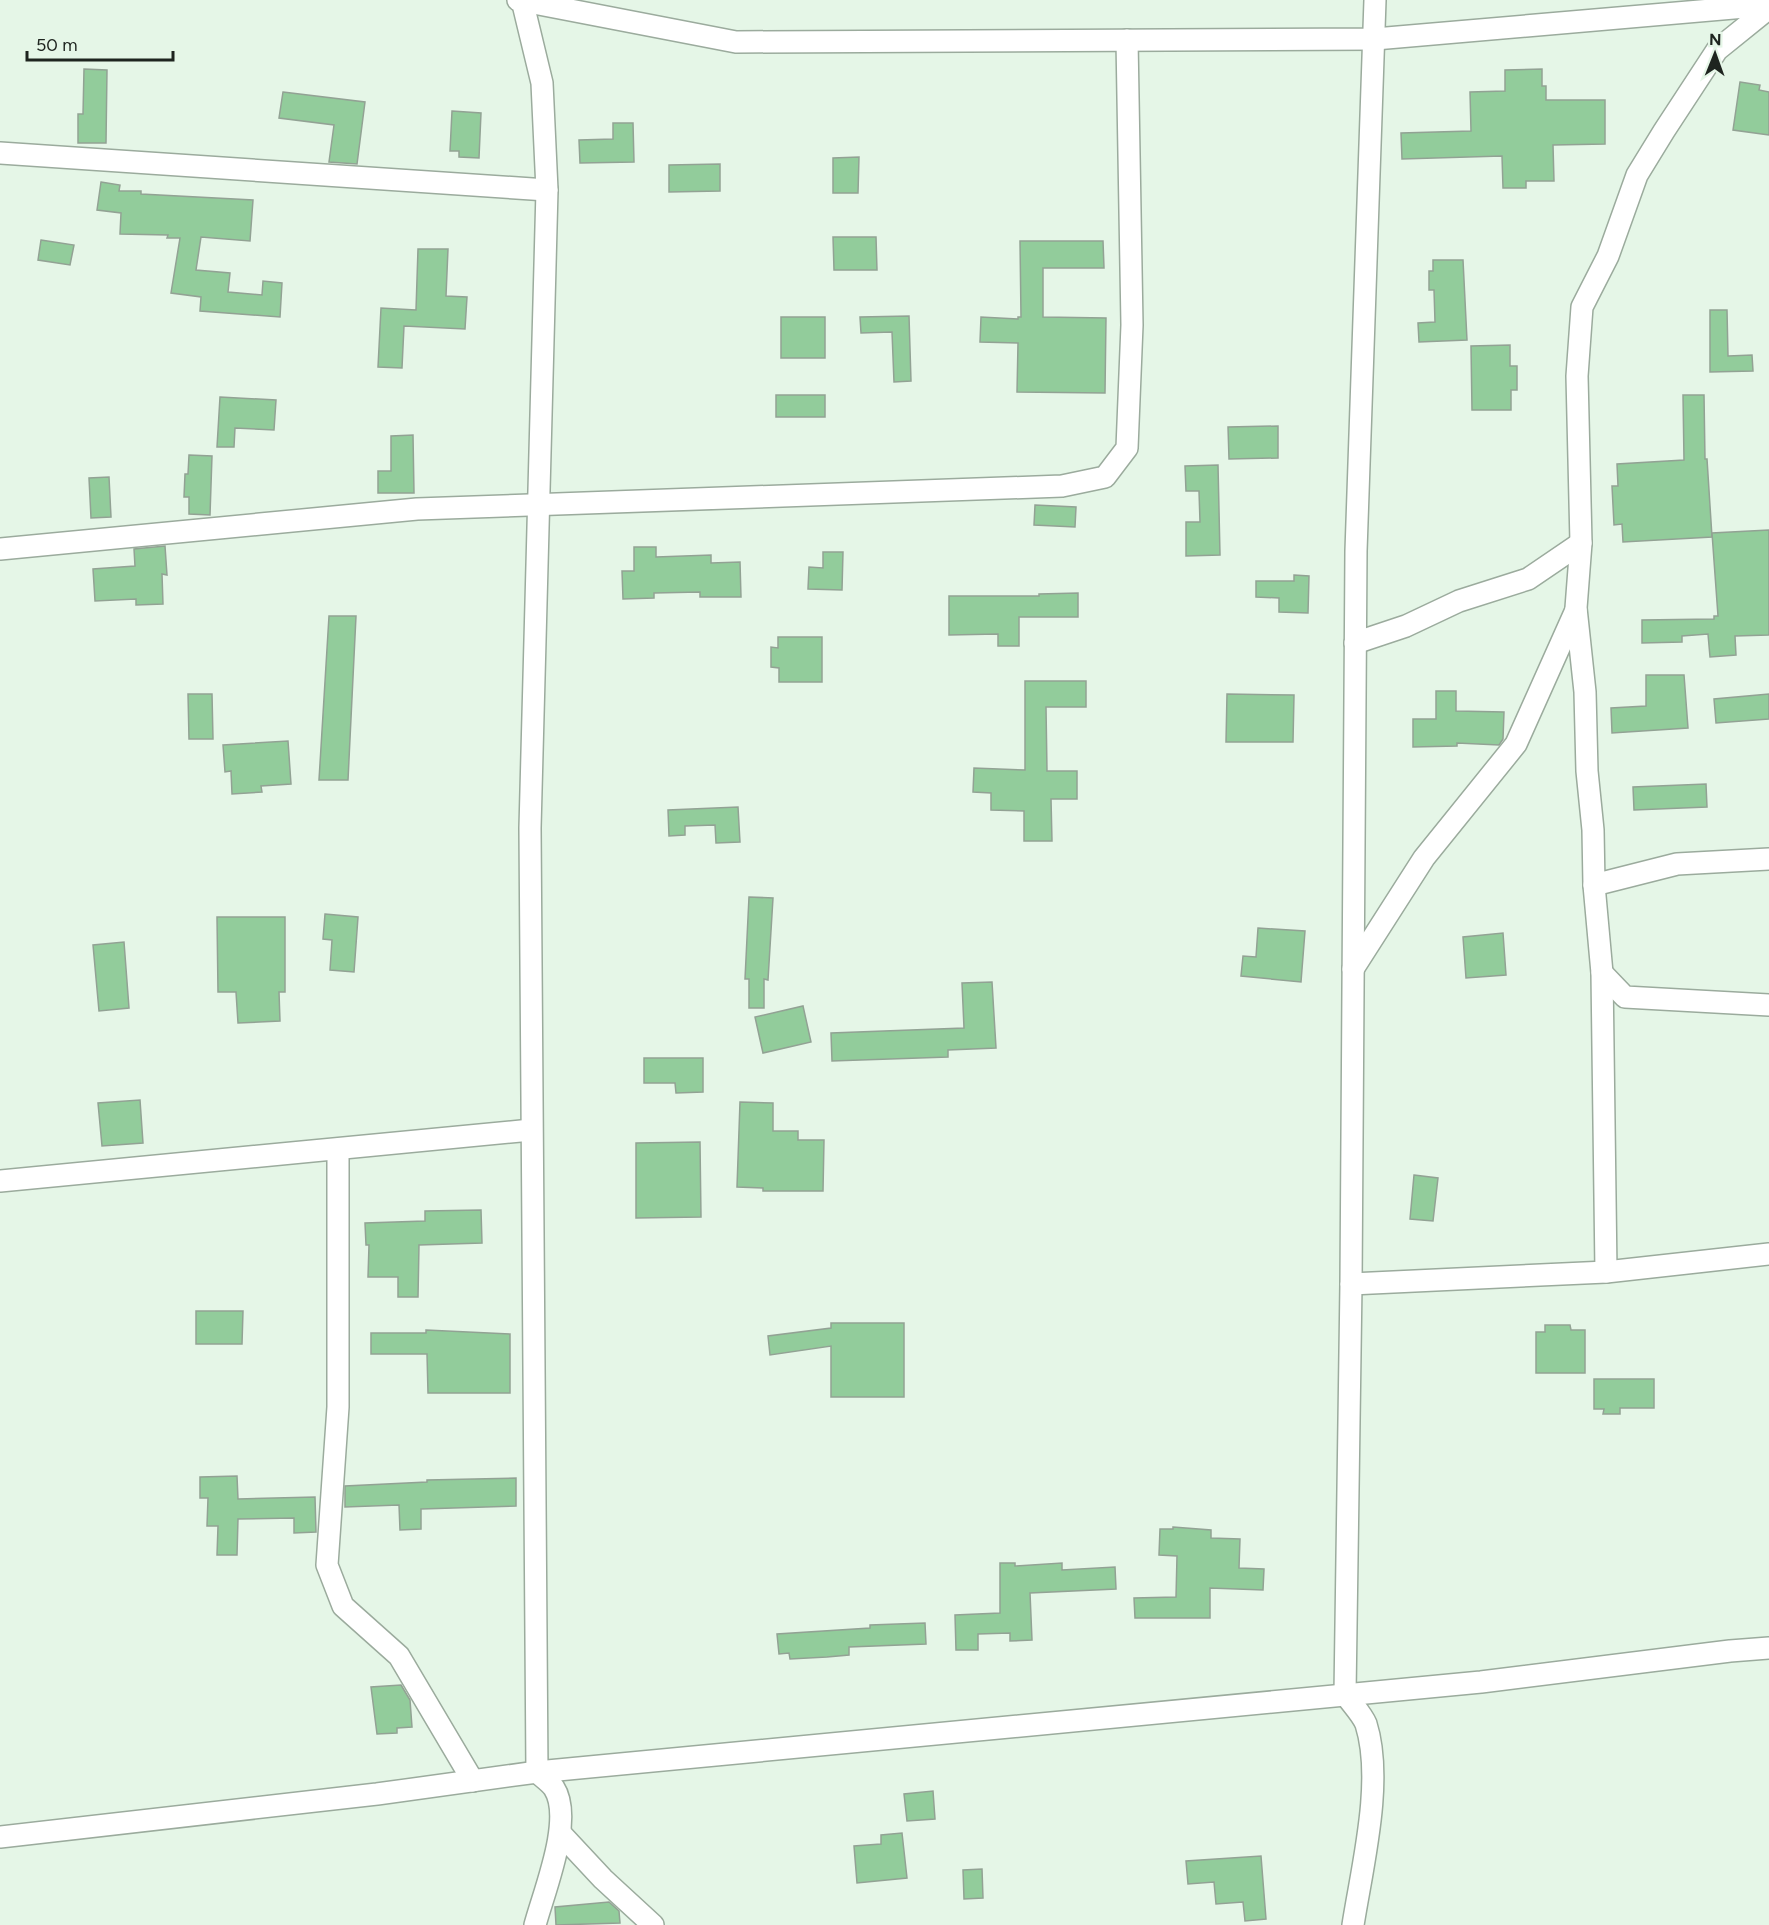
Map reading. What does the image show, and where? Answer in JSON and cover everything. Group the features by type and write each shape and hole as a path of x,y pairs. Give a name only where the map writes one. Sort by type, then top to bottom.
{"street":[{"path":"535,1925 561,1834 562,1815 554,1788 537,1772 530,828 547,190 542,83 520,0 736,42 1375,39 1769,7"},
{"path":"1353,1925 1372,1803 1372,1758 1365,1723 1345,1694 1351,1284 1356,551 1375,0"},
{"path":"1606,1272 1602,973 1587,771 1585,692 1576,608 1581,543 1577,376 1582,307 1608,256 1637,175 1664,131 1717,50 1769,7"},
{"path":"0,549 417,509 1062,486 1106,477 1127,448 1132,325 1127,40"},
{"path":"0,153 547,190"},
{"path":"1355,643 1406,627 1459,601 1528,579 1581,543"},
{"path":"1353,969 1424,858 1516,744 1576,608"},
{"path":"1594,885 1677,864 1769,859"},
{"path":"1602,973 1625,996 1769,1005"},
{"path":"0,1181 531,1130"},
{"path":"338,1149 338,1407 327,1565 343,1606 399,1656 473,1781"},
{"path":"1351,1284 1606,1272 1769,1254"},
{"path":"0,1837 377,1794 537,1772 1481,1682 1769,1648"},
{"path":"561,1834 603,1879 653,1925"}],"building":[{"path":"84,69 107,70 106,143 78,143 78,114 83,114"},
{"path":"1542,69 1542,86 1546,86 1546,100 1605,100 1605,144 1553,145 1554,181 1526,181 1526,188 1503,188 1502,156 1402,159 1401,133 1471,131 1470,92 1505,91 1505,70"},
{"path":"1740,82 1760,85 1759,90 1769,92 1769,135 1733,130"},
{"path":"283,92 365,102 357,164 329,162 334,125 279,118"},
{"path":"452,111 481,113 479,158 459,157 459,151 450,151"},
{"path":"613,123 633,123 634,162 580,163 579,140 613,139"},
{"path":"859,157 858,193 833,193 833,158"},
{"path":"720,164 720,191 669,192 669,165"},
{"path":"101,182 120,185 119,191 141,191 141,194 253,200 250,241 201,237 196,270 230,273 228,292 262,295 263,281 282,283 280,317 200,311 201,297 171,293 180,238 167,238 168,235 120,234 121,213 97,210"},
{"path":"833,237 876,237 877,270 834,270"},
{"path":"41,240 74,245 70,265 38,260"},
{"path":"1020,241 1103,241 1104,268 1043,268 1043,317 1106,318 1105,393 1017,392 1018,343 980,342 981,317 1018,319 1021,317"},
{"path":"418,249 448,249 446,296 467,297 465,329 404,326 402,368 378,367 381,308 416,310"},
{"path":"1433,260 1463,260 1467,340 1419,342 1418,323 1435,322 1434,290 1429,290 1429,271 1433,271"},
{"path":"1710,310 1727,310 1728,356 1752,355 1753,371 1710,372"},
{"path":"909,316 911,381 894,382 892,332 861,333 860,317"},
{"path":"781,317 825,317 825,358 781,358"},
{"path":"1510,345 1510,366 1517,366 1517,390 1511,390 1511,410 1472,410 1471,346"},
{"path":"776,395 825,395 825,417 776,417"},
{"path":"1683,395 1704,395 1705,459 1707,459 1712,537 1623,542 1622,524 1614,525 1612,486 1618,486 1617,464 1684,460"},
{"path":"220,397 276,400 274,430 235,428 234,447 217,447"},
{"path":"1278,426 1278,458 1229,459 1228,427"},
{"path":"413,435 414,493 378,493 378,471 391,471 391,436"},
{"path":"189,455 212,456 210,515 189,514 189,497 184,497"},
{"path":"1218,465 1220,555 1186,556 1186,522 1200,522 1199,491 1186,491 1185,466"},
{"path":"109,477 111,517 91,518 89,478"},
{"path":"1035,505 1076,507 1075,527 1034,525"},
{"path":"1769,530 1769,635 1735,636 1736,655 1710,657 1708,634 1682,636 1682,642 1642,643 1642,620 1714,619 1714,616 1718,616 1712,533"},
{"path":"165,546 167,575 162,574 163,604 136,605 136,599 95,601 93,569 135,566 134,549"},
{"path":"634,547 656,547 656,557 711,555 711,563 740,562 741,597 700,597 700,592 654,593 654,598 623,599 622,571 634,571"},
{"path":"823,552 843,552 842,590 808,589 809,567 823,568"},
{"path":"1294,575 1309,576 1308,613 1279,612 1279,598 1256,597 1256,581 1294,581"},
{"path":"1078,593 1078,617 1019,617 1019,646 998,646 998,634 949,635 949,596 1039,596 1039,594"},
{"path":"329,616 356,616 348,780 319,780"},
{"path":"778,637 822,637 822,682 779,682 779,668 771,667 771,647 778,648"},
{"path":"1646,675 1684,675 1688,728 1612,733 1611,708 1646,706"},
{"path":"1025,681 1086,681 1086,707 1046,707 1047,771 1077,771 1077,799 1051,799 1052,841 1024,841 1024,811 991,810 991,793 973,792 974,768 1025,770"},
{"path":"1436,691 1456,691 1456,711 1504,712 1503,739 1499,745 1457,743 1457,746 1413,747 1413,719 1436,719"},
{"path":"188,694 212,694 213,739 189,739"},
{"path":"1227,694 1294,695 1293,742 1226,742"},
{"path":"1769,694 1769,719 1716,723 1714,699"},
{"path":"288,741 291,784 261,786 262,792 232,794 231,771 225,772 223,745"},
{"path":"1706,784 1707,807 1634,810 1633,787"},
{"path":"738,807 740,842 716,843 715,825 685,826 685,835 669,836 668,810"},
{"path":"749,897 773,898 768,980 764,979 764,1008 749,1008 749,979 745,979"},
{"path":"325,914 358,917 354,972 330,970 332,940 323,939"},
{"path":"217,917 285,917 285,992 279,992 280,1021 238,1023 236,992 218,992"},
{"path":"1258,928 1305,931 1301,982 1241,976 1243,956 1256,957"},
{"path":"1503,933 1506,975 1466,978 1463,937"},
{"path":"124,942 129,1008 99,1011 93,945"},
{"path":"992,982 996,1048 948,1050 948,1057 832,1061 831,1033 964,1028 962,983"},
{"path":"803,1006 811,1042 763,1053 755,1017"},
{"path":"644,1058 703,1058 703,1092 676,1093 675,1083 644,1083"},
{"path":"140,1100 143,1143 102,1146 98,1103"},
{"path":"740,1102 773,1103 773,1131 798,1131 798,1140 824,1140 823,1191 763,1191 763,1188 737,1187"},
{"path":"700,1142 701,1217 636,1218 636,1143"},
{"path":"1414,1175 1438,1178 1433,1221 1410,1219"},
{"path":"481,1210 482,1243 419,1245 418,1297 398,1297 398,1277 368,1277 369,1245 366,1245 365,1223 425,1221 425,1211"},
{"path":"196,1311 243,1311 242,1344 196,1344"},
{"path":"831,1323 904,1323 904,1397 831,1397 831,1346 770,1355 768,1336 831,1328"},
{"path":"1545,1325 1570,1325 1571,1330 1585,1330 1585,1373 1536,1373 1536,1332 1545,1332"},
{"path":"426,1330 510,1334 510,1393 428,1393 427,1354 371,1354 371,1333 426,1333"},
{"path":"1594,1379 1654,1379 1654,1408 1620,1408 1620,1414 1603,1414 1604,1409 1594,1409"},
{"path":"237,1476 238,1499 315,1497 316,1532 294,1533 294,1518 238,1519 237,1555 217,1555 218,1526 207,1526 208,1498 200,1498 200,1477"},
{"path":"516,1478 516,1506 421,1509 421,1529 400,1530 399,1505 345,1507 345,1486 427,1482 427,1480"},
{"path":"1173,1527 1211,1530 1211,1538 1240,1539 1239,1568 1264,1569 1263,1590 1210,1588 1210,1618 1135,1618 1134,1598 1176,1597 1177,1556 1159,1555 1160,1529 1173,1529"},
{"path":"1000,1563 1015,1563 1015,1566 1062,1563 1062,1570 1115,1567 1116,1589 1030,1593 1032,1640 1010,1641 1010,1633 978,1634 978,1650 956,1650 955,1615 1000,1613"},
{"path":"925,1623 926,1644 849,1647 849,1655 827,1657 790,1659 789,1653 779,1654 777,1634 870,1628 870,1625"},
{"path":"401,1685 410,1700 412,1727 397,1728 397,1733 377,1734 371,1687"},
{"path":"933,1791 935,1819 907,1821 904,1794"},
{"path":"902,1833 907,1878 857,1883 854,1846 881,1844 881,1835"},
{"path":"1261,1856 1266,1919 1245,1921 1243,1902 1216,1904 1214,1882 1188,1884 1186,1861"},
{"path":"982,1869 983,1898 964,1899 963,1870"},
{"path":"609,1902 619,1911 620,1923 556,1925 555,1907"}]}
